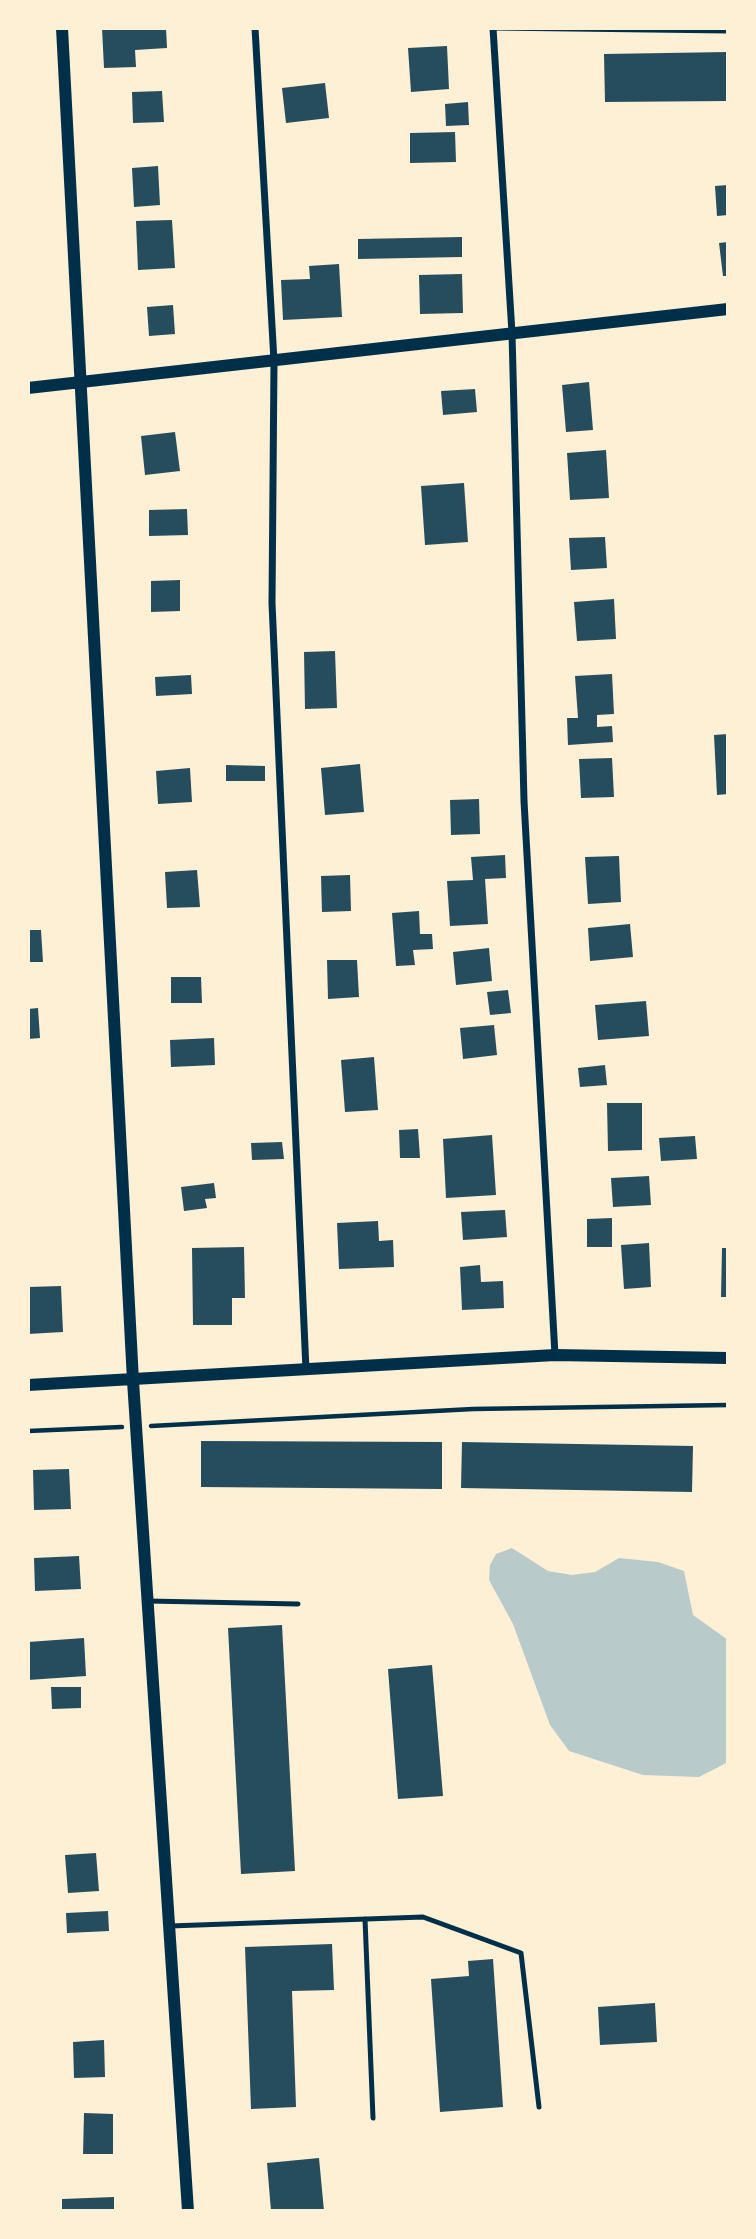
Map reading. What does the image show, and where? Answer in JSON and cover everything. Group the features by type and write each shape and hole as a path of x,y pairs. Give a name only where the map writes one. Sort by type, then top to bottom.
{"street":[{"path":"62,28 83,384 133,1381 188,2211"},
{"path":"255,28 274,361 272,603 306,1371"},
{"path":"493,28 512,333 524,800 555,1355"},
{"path":"28,388 83,384 728,309"},
{"path":"28,1385 555,1355 728,1358"}],"lane":[{"path":"493,28 728,32"},
{"path":"148,1601 298,1604"},
{"path":"170,1926 423,1917 521,1953 540,2107"},
{"path":"365,1919 373,2118"}],"path":[{"path":"28,1431 473,1409 728,1405"}],"shaded area":[{"path":"512,1548 548,1571 572,1575 595,1572 619,1558 658,1562 684,1571 693,1615 728,1640 728,1762 699,1777 643,1775 569,1751 550,1725 513,1624 489,1580 490,1565 496,1554"}],"building":[{"path":"102,28 166,28 167,48 135,50 136,67 104,68"},
{"path":"447,46 449,89 411,92 408,48"},
{"path":"728,52 728,101 605,102 604,54"},
{"path":"325,83 329,118 286,123 282,88"},
{"path":"162,91 164,122 133,123 132,92"},
{"path":"468,102 469,125 446,126 445,104"},
{"path":"455,132 456,162 410,163 410,133"},
{"path":"158,166 160,205 134,207 132,168"},
{"path":"728,185 728,215 717,216 715,186"},
{"path":"172,220 175,268 138,270 136,221"},
{"path":"462,237 462,257 358,259 358,239"},
{"path":"728,242 728,276 723,276 719,243"},
{"path":"339,264 342,317 283,320 281,280 310,279 309,266"},
{"path":"462,274 463,313 420,314 419,275"},
{"path":"173,305 175,334 149,336 147,307"},
{"path":"589,382 593,430 566,432 562,385"},
{"path":"475,389 477,412 443,415 441,391"},
{"path":"175,432 180,471 145,475 141,436"},
{"path":"606,450 609,498 570,500 567,453"},
{"path":"464,483 468,542 425,545 421,486"},
{"path":"187,509 188,535 149,536 149,510"},
{"path":"605,537 607,568 571,570 569,538"},
{"path":"180,580 180,611 151,612 151,581"},
{"path":"614,599 616,639 577,641 574,602"},
{"path":"335,651 337,708 305,709 304,652"},
{"path":"612,674 614,714 597,715 597,727 612,726 613,742 568,745 567,718 578,718 575,676"},
{"path":"191,675 192,694 156,696 155,677"},
{"path":"728,734 728,794 717,795 714,735"},
{"path":"612,758 614,797 581,798 579,759"},
{"path":"360,764 364,812 325,815 321,768"},
{"path":"226,765 265,766 265,781 226,781"},
{"path":"190,768 192,802 158,804 156,771"},
{"path":"479,799 480,834 451,835 450,800"},
{"path":"505,855 506,878 485,879 488,924 450,926 447,881 473,880 471,857"},
{"path":"619,856 621,902 588,904 585,857"},
{"path":"197,870 200,907 167,908 165,872"},
{"path":"350,875 351,911 322,912 321,876"},
{"path":"419,911 420,934 432,934 433,949 413,950 415,965 396,966 392,913"},
{"path":"630,924 633,957 590,961 588,928"},
{"path":"28,930 41,930 43,962 28,962"},
{"path":"489,948 492,981 456,985 453,952"},
{"path":"327,960 357,960 359,997 328,999"},
{"path":"171,977 201,977 202,1003 171,1003"},
{"path":"508,990 511,1013 490,1015 487,992"},
{"path":"646,1001 649,1036 598,1040 595,1005"},
{"path":"38,1008 40,1038 28,1039 28,1009"},
{"path":"494,1025 497,1055 463,1059 460,1028"},
{"path":"214,1038 215,1065 171,1067 170,1040"},
{"path":"374,1057 378,1110 345,1112 341,1060"},
{"path":"605,1065 607,1085 580,1087 578,1068"},
{"path":"607,1103 642,1103 642,1150 608,1151"},
{"path":"418,1129 420,1158 400,1158 399,1130"},
{"path":"492,1135 496,1195 446,1198 443,1139"},
{"path":"695,1136 697,1159 661,1161 659,1138"},
{"path":"282,1142 284,1159 252,1160 251,1143"},
{"path":"649,1176 651,1205 613,1207 611,1178"},
{"path":"214,1183 216,1198 205,1199 207,1208 184,1211 181,1187"},
{"path":"505,1210 507,1237 463,1240 461,1212"},
{"path":"612,1218 612,1247 587,1247 587,1219"},
{"path":"378,1221 379,1241 393,1240 394,1267 339,1269 337,1223"},
{"path":"649,1243 651,1287 624,1289 621,1245"},
{"path":"244,1247 245,1298 232,1298 232,1325 193,1325 192,1248"},
{"path":"722,1248 728,1248 728,1297 721,1297"},
{"path":"480,1265 481,1282 503,1281 504,1308 462,1310 460,1267"},
{"path":"61,1286 63,1332 28,1334 28,1287"},
{"path":"201,1441 442,1442 442,1489 201,1487"},
{"path":"462,1442 693,1446 692,1492 461,1488"},
{"path":"69,1469 71,1509 34,1510 33,1470"},
{"path":"79,1556 81,1589 35,1591 34,1558"},
{"path":"282,1625 295,1871 241,1874 228,1628"},
{"path":"84,1638 86,1676 28,1680 28,1642"},
{"path":"432,1665 443,1796 398,1799 388,1669"},
{"path":"51,1687 81,1687 81,1708 52,1709"},
{"path":"96,1853 99,1891 68,1893 65,1855"},
{"path":"108,1911 109,1931 67,1933 66,1913"},
{"path":"332,1944 334,1990 292,1991 296,2107 251,2109 245,1947"},
{"path":"493,1959 503,2107 440,2112 431,1979 469,1976 468,1961"},
{"path":"655,2003 657,2042 600,2045 598,2007"},
{"path":"104,2040 105,2077 74,2078 73,2042"},
{"path":"84,2113 113,2114 113,2154 83,2154"},
{"path":"319,2158 324,2211 271,2211 267,2163"},
{"path":"114,2197 114,2211 62,2211 62,2199"}]}
